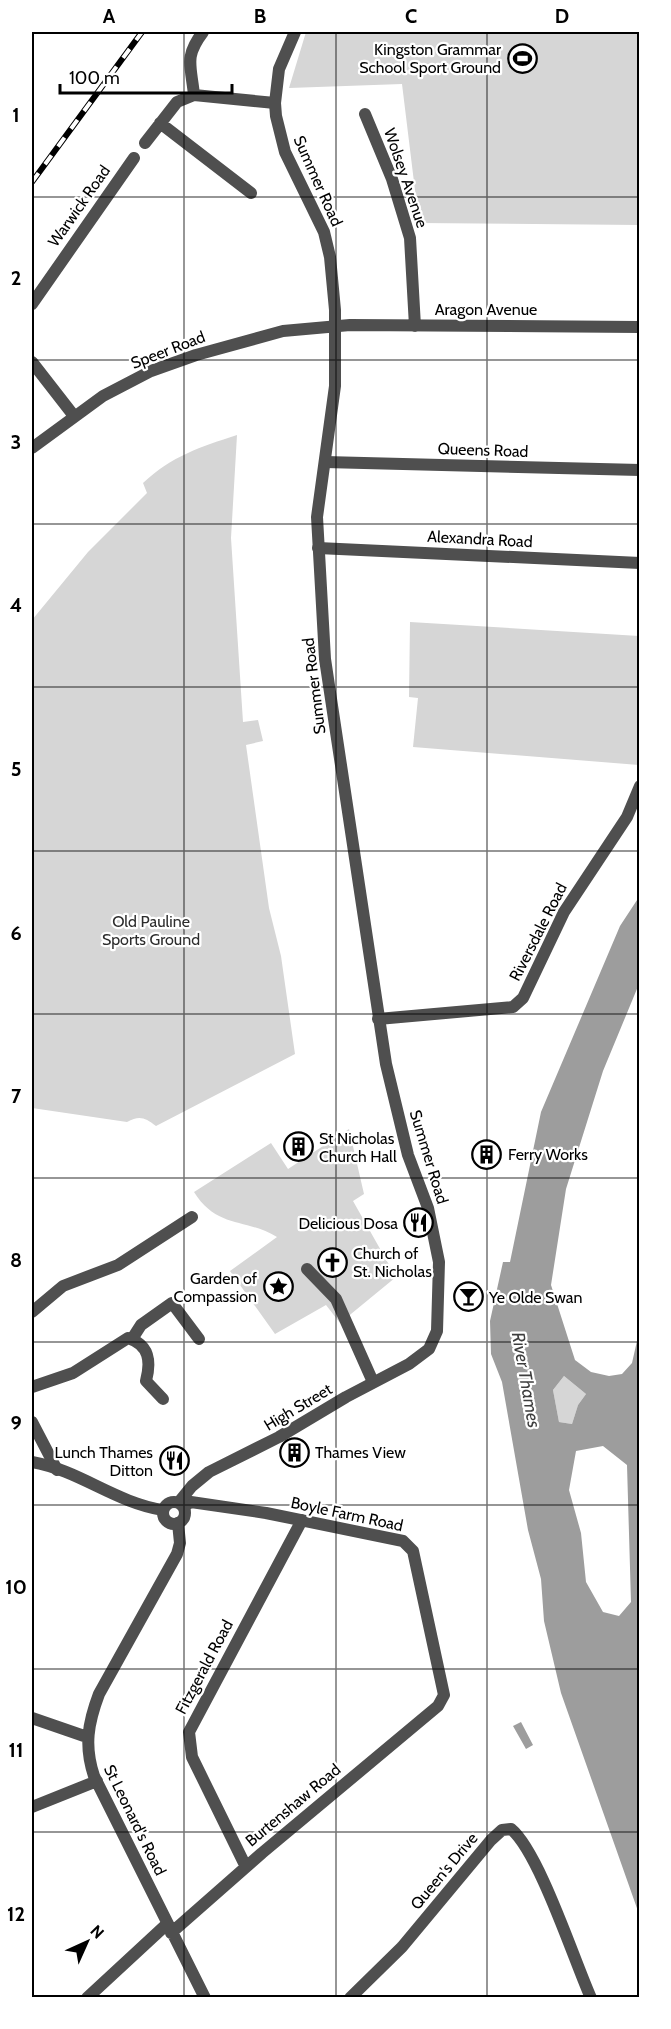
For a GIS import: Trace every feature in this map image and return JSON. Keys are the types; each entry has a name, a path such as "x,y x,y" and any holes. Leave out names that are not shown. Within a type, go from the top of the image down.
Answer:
{"street":[{"path":"194,95 189,55 203,32"},
{"name":"Summer Road","path":"295,32 279,69 275,104 285,153 324,232 330,257 335,310 333,326 335,386 317,517 326,669 378,1019 408,1155 423,1190 434,1234 440,1288 434,1340"},
{"path":"145,143 177,102 194,95 275,104"},
{"name":"Wolsey Avenue","path":"365,114 392,179 410,238 415,326"},
{"path":"160,123 251,193"},
{"name":"Warwick Road","path":"32,304 134,158"},
{"name":"Aragon Avenue","path":"333,326 639,327"},
{"name":"Speer Road","path":"32,448 103,396 151,371 196,355 283,331 333,326"},
{"path":"32,362 74,416"},
{"name":"Queens Road","path":"326,462 639,470"},
{"name":"Alexandra Road","path":"318,548 639,563"},
{"name":"Riversdale Road","path":"378,1019 513,1007 523,998 564,912 627,817 639,786"},
{"path":"32,1312 63,1286 118,1265 192,1216"},
{"path":"307,1269 336,1299 373,1382"},
{"path":"32,1387 61,1379 118,1342 132,1339 146,1321 172,1303 199,1339"},
{"path":"132,1339 149,1356 150,1365 146,1381 163,1399"},
{"name":"High Street","path":"181,1504 192,1486 209,1473 279,1437 373,1382 409,1364 429,1349 434,1340"},
{"path":"33,1432 57,1470"},
{"path":"32,1462 103,1487 126,1501 163,1510"},
{"path":"169,1502 181,1504 184,1518 178,1523 168,1522 163,1510 169,1502"},
{"name":"Boyle Farm Road","path":"181,1504 199,1503 384,1535 411,1547 443,1689 443,1700 438,1706"},
{"name":"Fitzgerald Road","path":"246,1867 192,1757 189,1732 302,1520"},
{"name":"St Leonard's Road","path":"178,1523 180,1543 177,1554 99,1694 90,1717 87,1737 89,1761 97,1781 205,1998"},
{"name":"Burtenshaw Road","path":"87,1998 438,1706"},
{"path":"32,1718 87,1737"},
{"path":"32,1807 97,1781"},
{"name":"Queen's Drive","path":"350,1998 402,1947 491,1840 502,1830 511,1829 524,1844 543,1884 591,1998"}],"green space":[{"path":"306,32 639,32 639,225 419,223 402,84 289,88"},
{"name":"Old Pauline Sports Ground","path":"237,435 231,538 243,722 258,720 263,741 246,745 269,908 281,956 295,1054 156,1126 142,1118 127,1122 32,1108 32,620 88,552 147,493 143,483 176,459 199,448"},
{"path":"410,622 639,636 639,765 413,747 418,698 409,697"},
{"path":"349,1129 364,1194 353,1201 396,1277 340,1323 326,1305 275,1334 230,1271 277,1237 212,1212 194,1192 271,1143 288,1169"},
{"path":"564,1376 586,1394 578,1405 572,1424 559,1422 553,1390"}],"water":[{"name":"River Thames","path":"639,897 639,984 603,1071 566,1189 551,1285 575,1360 591,1372 609,1376 622,1374 632,1363 639,1332 639,1914 561,1693 544,1621 541,1579 528,1530 502,1382 491,1354 490,1321 503,1262 510,1262 541,1112 620,926","holes":["564,1376 586,1394 578,1405 572,1424 559,1422 553,1390","603,1446 627,1465 631,1602 619,1616 603,1612 586,1582 581,1533 569,1490 576,1451"]},
{"path":"521,1722 533,1745 526,1749 513,1726"}],"railway":[{"path":"32,182 142,32"}],"place":[{"name":"Kingston Grammar School Sport Ground","path":"522,58"},
{"name":"St Nicholas Church Hall","path":"298,1147"},
{"name":"Ferry Works","path":"487,1154"},
{"name":"Delicious Dosa","path":"419,1223"},
{"name":"Church of St. Nicholas","path":"332,1262"},
{"name":"Garden of Compassion","path":"278,1287"},
{"name":"Ye Olde Swan","path":"468,1297"},
{"name":"Thames View","path":"294,1452"},
{"name":"Lunch Thames Ditton","path":"174,1461"}]}
